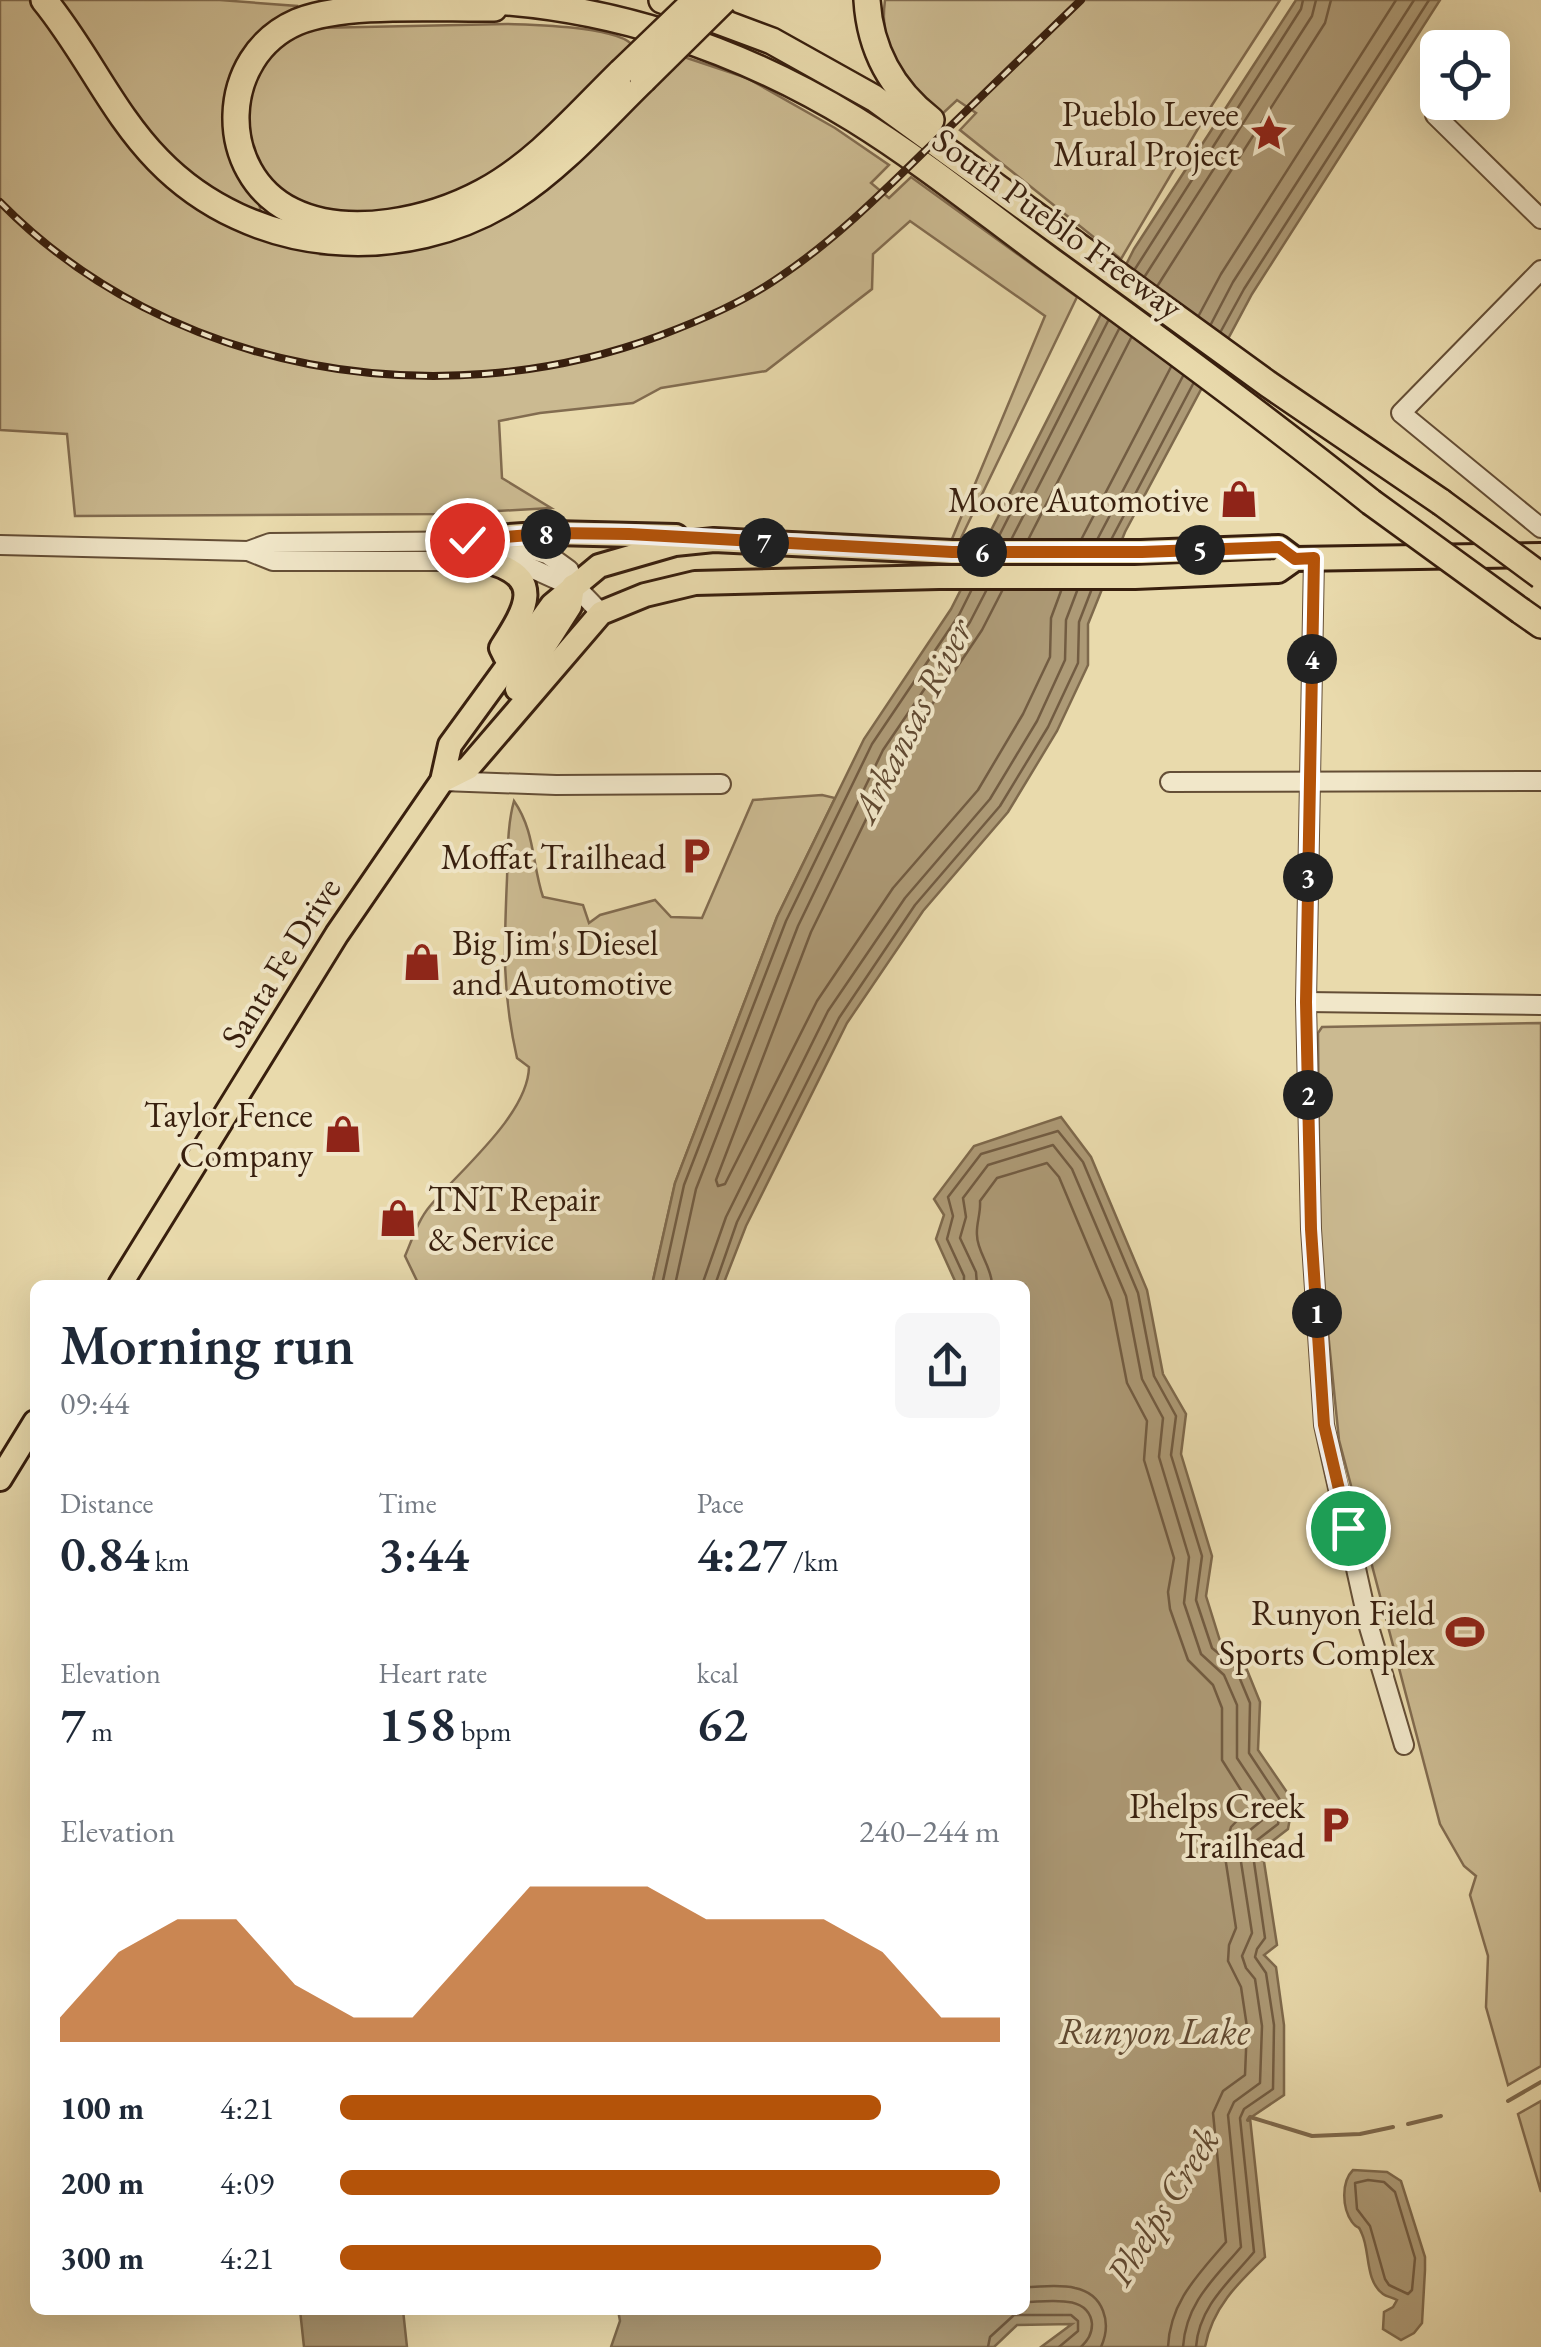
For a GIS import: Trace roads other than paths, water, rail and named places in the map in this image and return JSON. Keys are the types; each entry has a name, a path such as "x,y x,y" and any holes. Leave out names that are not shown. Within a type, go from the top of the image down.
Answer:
{"highway":[{"path":"44,0 130,127 181,181 244,220 316,240 365,244 451,228 493,210 553,168 696,0"},
{"name":"South Pueblo Freeway","path":"475,0 546,6 612,18 682,38 790,83 890,143 1255,409 1371,502 1531,618"},
{"name":"South Pueblo Freeway","path":"662,0 772,41 841,77 907,120 1087,254 1442,502 1541,576"},
{"path":"546,6 338,13 309,18 283,30 253,59 236,98 235,126 248,169 278,202 304,216 355,223 419,216 472,197 512,174 724,0"},
{"path":"867,0 877,51 904,96 1025,192 1036,216"}],"main road":[{"path":"467,540 554,533 642,534 952,552 1279,547 1304,558 1541,555"},
{"name":"Santa Fe Drive","path":"123,1280 336,934 442,781 450,745 552,605 600,566 675,544 714,540"},
{"path":"600,613 646,594 695,584 1278,571 1304,558"},
{"path":"486,562 509,567 519,578 528,600 522,618 501,648 508,663"},
{"path":"490,740 509,701 570,606 574,584"},
{"name":"Santa Fe Drive","path":"442,781 468,768 600,613"},
{"path":"0,1479 30,1430"}],"street":[{"path":"1440,120 1541,219"},
{"path":"1541,270 1401,414 1541,528"},
{"path":"248,551 270,543 499,542 547,554 569,570 574,584 600,613"},
{"path":"0,545 248,551 272,560 486,562 512,558 574,584"},
{"path":"1304,558 1310,782 1306,1002 1311,1229 1324,1425 1368,1627 1404,1745"},
{"path":"442,781 721,784"},
{"path":"1170,782 1541,781"},
{"path":"1306,1002 1541,1005"}],"water":[{"name":"Arkansas River","path":"1296,0 1440,0 1252,294 1125,532 1088,624 1088,665 1057,731 1008,812 923,911 847,1023 746,1226 725,1280 653,1280 675,1183 777,917 864,739 951,609 1134,249"},
{"name":"Runyon Lake","path":"1061,1117 1091,1157 1147,1290 1163,1374 1186,1414 1181,1454 1212,1556 1206,1596 1221,1644 1243,1660 1260,1702 1258,1750 1293,1801 1288,1829 1262,1849 1277,1945 1264,1955 1276,1967 1284,2025 1284,2095 1250,2118 1265,2257 1220,2308 1205,2347 1041,2347 1072,2324 1017,2325 994,2347 611,2347 619,2315 1030,2315 1030,1280 955,1280 936,1239 944,1215 934,1199 974,1146"},
{"path":"1353,2170 1387,2172 1401,2181 1425,2257 1422,2323 1401,2340 1383,2329 1384,2312 1397,2300 1383,2294 1373,2282 1362,2234 1346,2210 1345,2188"},
{"path":"301,2315 404,2315 407,2347 304,2347"}],"waterway":[{"path":"1508,2101 1541,2082"},
{"name":"Phelps Creek","path":"1408,2124 1441,2116"},
{"name":"Phelps Creek","path":"1248,2120 1250,2117 1312,2136 1360,2134 1393,2127"}],"railway":[{"path":"0,202 68,261 143,307 225,342 310,364 398,375 487,374 574,361 659,336 706,317 752,294 801,262 876,198 1081,0"}],"place":[{"name":"Pueblo Levee Mural Project","path":"1269,133"},
{"name":"Moore Automotive","path":"1239,499"},
{"name":"Moffat Trailhead","path":"696,856"},
{"name":"Big Jim's Diesel and Automotive","path":"422,962"},
{"name":"Taylor Fence Company","path":"343,1134"},
{"name":"TNT Repair & Service","path":"398,1218"},
{"name":"Runyon Field Sports Complex","path":"1465,1632"},
{"name":"Phelps Creek Trailhead","path":"1335,1825"}]}
